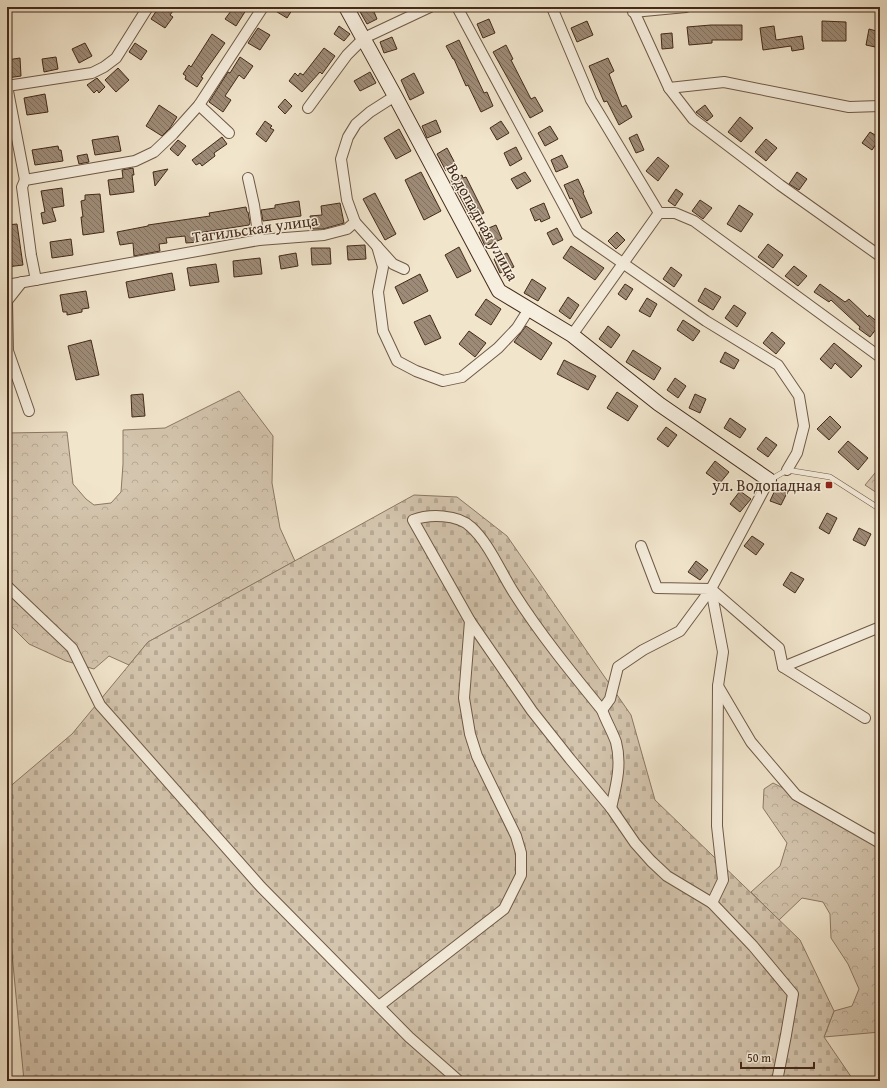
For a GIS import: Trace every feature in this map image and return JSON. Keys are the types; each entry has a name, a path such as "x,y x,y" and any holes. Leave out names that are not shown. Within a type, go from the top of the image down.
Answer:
{"street":[{"path":"36,280 31,255 22,187 25,180 7,86 92,73 104,67 116,58 148,7"},
{"path":"25,180 135,161 154,152 173,134 199,104 263,7"},
{"name":"Водопадная улица","path":"346,7 499,291 572,335 659,404 769,480"},
{"path":"308,108 347,55 364,38 430,7"},
{"path":"457,7 578,232 706,321 778,365 799,396 804,426 797,453 787,470"},
{"path":"686,7 632,9 668,88 693,119 880,256"},
{"path":"553,10 591,100 659,213"},
{"path":"668,88 724,82 849,107 880,106"},
{"path":"395,96 370,112 356,124 348,137 341,159 347,200 355,222 393,264 404,269"},
{"path":"199,104 230,133"},
{"path":"248,178 259,240"},
{"path":"572,335 659,213"},
{"path":"659,213 675,213 694,221 880,357"},
{"name":"Тагильская улица","path":"7,285 259,240 324,235 347,229 355,222"},
{"path":"377,246 383,267 378,292 382,331 397,361 416,372 444,381 462,377 498,348 517,328 529,309"},
{"path":"22,282 7,302 8,350 29,411"},
{"path":"602,710 610,699 618,667 643,650 680,631 711,589 769,480"},
{"path":"611,808 618,773 619,759 616,742 602,710 548,643 514,593 493,556 471,526 463,521 453,518 432,515 413,520 470,621 532,711 611,808 635,843 667,876 712,902 753,946 793,994 777,1081"},
{"path":"641,546 658,588 711,589 779,648 784,667 864,718"},
{"path":"7,586 72,648 100,705 261,887 378,1006 459,1081"},
{"path":"711,589 723,652 718,686 717,826 723,880 712,902"},
{"path":"378,1006 504,909 521,875 520,853 516,836 477,756 470,734 464,698 470,621"},
{"path":"784,667 880,627"},
{"path":"718,686 751,742 796,795 880,843"}],"lane":[{"path":"769,480 787,470 830,477 880,509"}],"green space":[{"path":"239,391 273,436 272,483 280,528 295,561 148,642 129,665 109,656 94,669 66,661 29,644 7,622 7,433 67,432 73,484 86,499 94,505 111,503 121,492 123,430 165,428"},
{"path":"880,467 880,495 865,485"},
{"path":"414,495 457,497 507,536 631,715 655,800 800,940 834,1011 824,1037 854,1081 24,1081 7,900 7,789 72,734 148,642"},
{"path":"773,783 880,836 880,1032 824,1037 834,1011 852,1006 859,989 848,964 831,938 830,914 823,902 802,898 779,920 751,892 780,866 787,843 763,808 764,789"}],"building":[{"path":"159,7 176,7 170,15 173,17 165,28 151,19"},
{"path":"234,7 248,7 236,26 225,19"},
{"path":"269,7 294,7 287,18"},
{"path":"364,7 372,7 377,19 367,24 359,10"},
{"path":"489,19 495,33 483,38 477,24"},
{"path":"587,21 593,35 577,42 571,28"},
{"path":"822,21 846,22 846,41 822,41"},
{"path":"742,25 742,40 712,40 712,43 689,45 687,27"},
{"path":"339,26 350,34 344,41 334,34"},
{"path":"774,26 776,40 802,36 804,49 792,51 791,46 763,50 760,28"},
{"path":"258,28 270,35 260,50 248,43"},
{"path":"869,29 880,32 880,48 866,45"},
{"path":"672,33 673,48 662,49 661,34"},
{"path":"212,34 225,43 201,77 203,78 197,87 185,79 186,76 183,74 189,65 191,67"},
{"path":"392,37 397,49 384,53 380,42"},
{"path":"459,40 484,93 487,92 493,106 481,112 446,46"},
{"path":"85,43 92,56 79,63 72,49"},
{"path":"135,43 147,51 141,60 129,52"},
{"path":"506,45 513,59 511,60 531,99 535,97 543,111 530,118 493,52"},
{"path":"324,48 335,56 322,74 320,72 302,92 289,81 295,73 298,76 300,73 303,75"},
{"path":"56,57 58,69 44,72 42,59"},
{"path":"240,57 253,66 244,79 239,75 225,96 231,100 223,112 209,102 228,72 230,73"},
{"path":"20,58 21,76 7,78 7,60"},
{"path":"608,58 614,71 609,74 622,107 626,105 632,117 619,125 607,101 604,102 589,66"},
{"path":"118,68 129,80 116,92 105,80"},
{"path":"370,72 376,83 360,91 354,81"},
{"path":"414,73 424,93 410,100 401,80"},
{"path":"97,78 105,87 99,93 97,90 94,93 87,85"},
{"path":"45,94 48,112 27,115 24,98"},
{"path":"285,99 292,106 285,114 278,107"},
{"path":"159,105 177,117 170,128 162,136 146,126"},
{"path":"705,105 713,116 707,121 696,112"},
{"path":"740,117 753,128 741,142 728,132"},
{"path":"436,120 441,132 427,138 422,126"},
{"path":"265,121 272,126 270,128 274,130 266,142 256,134"},
{"path":"501,121 509,133 497,140 490,128"},
{"path":"550,126 558,139 545,146 538,133"},
{"path":"399,129 411,151 396,159 384,138"},
{"path":"870,132 880,138 872,150 862,143"},
{"path":"637,134 644,150 636,153 629,138"},
{"path":"118,136 121,151 95,155 92,140"},
{"path":"222,137 227,144 214,153 215,156 202,166 200,163 196,165 192,160"},
{"path":"766,139 777,148 766,161 755,152"},
{"path":"178,140 186,146 178,156 170,149"},
{"path":"58,146 59,150 61,150 63,161 35,165 32,150"},
{"path":"516,147 522,159 510,166 504,153"},
{"path":"447,148 456,165 446,171 437,154"},
{"path":"87,154 89,162 79,164 77,156"},
{"path":"562,155 568,167 556,172 551,160"},
{"path":"658,157 669,166 658,181 646,171"},
{"path":"133,168 134,175 132,175 134,192 110,195 108,180 123,178 122,170"},
{"path":"168,169 155,186 153,172"},
{"path":"421,172 441,211 424,220 405,180"},
{"path":"525,172 531,181 517,189 511,179"},
{"path":"797,172 807,179 799,190 789,184"},
{"path":"462,175 463,178 466,177 484,213 472,219 451,180"},
{"path":"578,179 592,213 581,218 564,185"},
{"path":"62,188 64,206 52,208 56,221 43,224 41,213 45,212 41,191"},
{"path":"676,189 683,194 675,206 668,201"},
{"path":"375,193 396,234 385,240 363,199"},
{"path":"100,194 104,232 83,235 81,201 85,200 85,195"},
{"path":"700,200 712,208 703,219 692,211"},
{"path":"299,201 301,216 263,221 261,210 275,208 275,205"},
{"path":"340,203 344,223 323,229 313,229 310,216 322,215 321,206"},
{"path":"544,203 550,218 541,222 540,219 535,221 530,209"},
{"path":"739,205 753,214 741,232 727,224"},
{"path":"246,207 250,223 249,225 198,233 199,242 186,243 185,236 166,238 167,243 159,244 160,251 134,256 133,243 120,245 117,232 148,225 210,216 209,213"},
{"path":"17,224 23,265 7,267 7,225"},
{"path":"496,225 502,239 485,246 479,232"},
{"path":"557,228 563,240 553,245 547,233"},
{"path":"617,232 625,240 616,249 608,241"},
{"path":"71,239 73,255 52,258 50,242"},
{"path":"768,244 783,255 773,268 758,257"},
{"path":"365,245 366,259 348,260 347,246"},
{"path":"571,246 604,268 595,280 563,258"},
{"path":"459,247 471,271 457,278 445,255"},
{"path":"311,248 330,248 331,264 312,265"},
{"path":"296,253 298,266 281,269 279,256"},
{"path":"507,253 514,267 500,273 494,259"},
{"path":"260,258 262,274 234,277 233,261"},
{"path":"216,264 219,282 190,286 187,268"},
{"path":"794,266 807,276 798,286 785,276"},
{"path":"671,267 682,275 674,287 663,279"},
{"path":"172,273 175,290 129,298 126,282"},
{"path":"420,274 428,291 403,304 395,287"},
{"path":"532,279 546,288 538,301 524,293"},
{"path":"625,284 633,289 626,300 618,294"},
{"path":"820,284 845,302 849,299 868,317 869,315 880,324 870,337 859,329 860,327 831,300 829,302 814,292"},
{"path":"705,288 721,297 713,310 698,301"},
{"path":"86,291 89,308 82,309 82,312 67,315 67,312 63,312 60,295"},
{"path":"568,297 579,305 570,319 559,311"},
{"path":"647,298 657,304 650,317 639,311"},
{"path":"486,299 501,309 491,325 475,315"},
{"path":"734,305 746,313 737,327 725,318"},
{"path":"430,315 441,338 425,345 414,322"},
{"path":"683,320 700,331 693,341 677,330"},
{"path":"526,326 552,343 541,360 514,342"},
{"path":"608,326 620,335 611,348 599,339"},
{"path":"469,331 486,343 475,357 459,344"},
{"path":"772,332 785,343 776,354 763,343"},
{"path":"91,340 99,375 76,380 68,346"},
{"path":"834,343 862,366 851,378 835,363 831,369 820,359"},
{"path":"633,350 661,368 654,380 626,362"},
{"path":"725,352 739,360 734,369 720,362"},
{"path":"564,360 596,376 588,390 557,374"},
{"path":"675,378 686,386 678,398 667,390"},
{"path":"617,392 638,406 628,421 607,408"},
{"path":"143,394 145,416 132,417 131,395"},
{"path":"695,394 706,399 700,413 689,408"},
{"path":"830,416 841,427 829,440 817,429"},
{"path":"730,418 746,429 740,438 724,428"},
{"path":"666,427 677,435 668,447 657,439"},
{"path":"766,437 777,445 768,457 757,449"},
{"path":"848,441 868,458 858,470 838,452"},
{"path":"715,461 729,472 720,483 706,473"},
{"path":"776,488 787,493 781,505 770,501"},
{"path":"740,491 751,499 740,512 730,504"},
{"path":"827,513 837,518 829,534 819,528"},
{"path":"859,528 871,534 865,546 853,540"},
{"path":"752,536 764,544 756,555 744,546"},
{"path":"696,561 708,570 700,580 688,572"},
{"path":"791,572 804,579 795,593 783,585"}],"place":[{"name":"ул. Водопадная","path":"829,485"}]}
